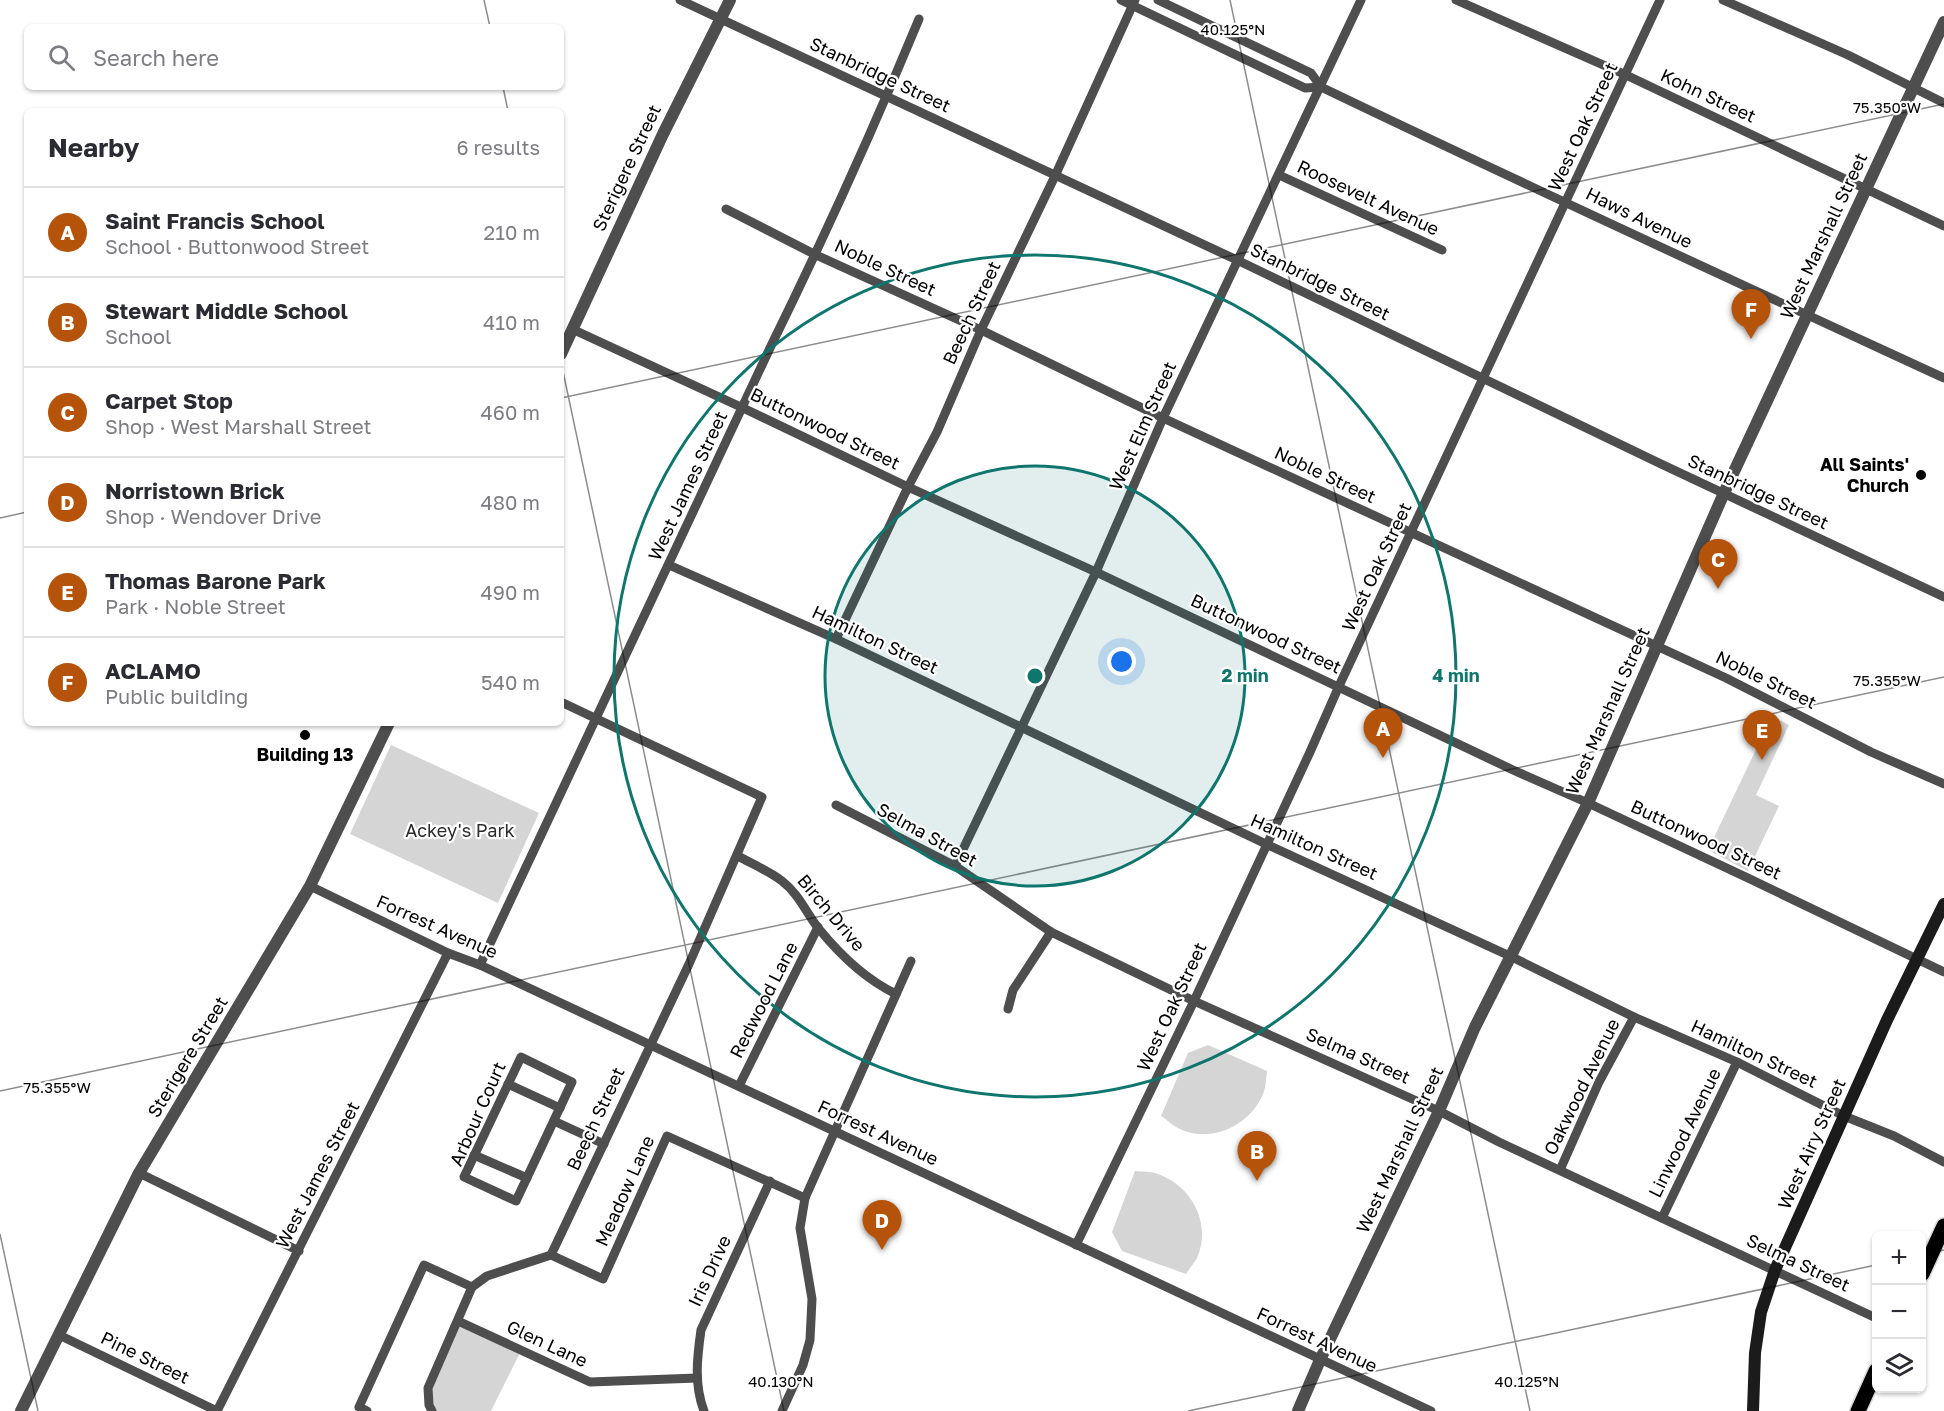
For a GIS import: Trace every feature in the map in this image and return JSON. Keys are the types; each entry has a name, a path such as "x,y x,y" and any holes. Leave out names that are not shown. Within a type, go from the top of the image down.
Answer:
{"main road":[{"name":"West Airy Street","path":"1753,1411 1753,1382 1761,1312 1775,1270 1887,1020 1918,961 1944,904"},
{"path":"1926,1265 1944,1226"},
{"path":"1858,1411 1872,1380"}],"street":[{"name":"Stanbridge Street","path":"680,0 1239,261 1944,597"},
{"name":"Sterigere Street","path":"564,347 667,124 729,0"},
{"name":"Haws Avenue","path":"1120,0 1134,3 1305,88 1321,87 1807,316 1944,378"},
{"name":"Haws Avenue","path":"1158,0 1311,73 1321,87"},
{"name":"West Elm Street","path":"955,866 1096,572 1163,418 1361,0"},
{"name":"Kohn Street","path":"1456,0 1626,75 1944,226"},
{"name":"West Oak Street","path":"1076,1245 1194,1000 1660,0"},
{"path":"1723,0 1848,55 1944,103"},
{"name":"Beech Street","path":"836,639 908,487 937,432 981,330 1134,3"},
{"name":"West James Street","path":"480,965 816,255 887,97 919,19"},
{"name":"West Marshall Street","path":"1298,1411 1439,1111 1475,1027 1588,803 1724,493 1944,22"},
{"path":"1231,53 1238,38"},
{"name":"Roosevelt Avenue","path":"1279,175 1442,250"},
{"name":"Noble Street","path":"726,209 816,255 1726,678 1871,752 1944,784"},
{"name":"Buttonwood Street","path":"572,329 908,487 1096,572 1513,771 1588,803 1944,972"},
{"name":"Hamilton Street","path":"669,565 836,639 1266,844 1512,957 1634,1017 1737,1062 1844,1116 1894,1136 1944,1162"},
{"path":"564,703 597,718"},
{"name":"Beech Street","path":"551,1255 738,856 762,797 597,718"},
{"name":"Sterigere Street","path":"21,1411 139,1173 310,886 388,726"},
{"name":"Selma Street","path":"836,805 955,866 1051,932 1194,1000 1439,1111 1872,1316"},
{"name":"Birch Drive","path":"738,856 783,882 804,903 818,927 858,971 878,985 897,994"},
{"name":"Forrest Avenue","path":"310,886 448,953 480,965 650,1044 1431,1411"},
{"name":"Redwood Lane","path":"739,1086 818,927"},
{"path":"1008,1009 1013,990 1051,932"},
{"name":"West James Street","path":"217,1411 448,953"},
{"path":"782,1411 803,1365 810,1340 812,1299 800,1228 805,1198 911,961"},
{"name":"Oakwood Avenue","path":"1560,1170 1599,1082 1634,1017"},
{"name":"Arbour Court","path":"521,1058 572,1082 516,1201 464,1177 508,1084 521,1058"},
{"name":"Linwood Avenue","path":"1662,1218 1737,1062"},
{"path":"508,1084 560,1108"},
{"path":"554,1121 604,1144"},
{"name":"Meadow Lane","path":"551,1255 603,1279 667,1136 805,1198"},
{"path":"474,1155 527,1178"},
{"path":"139,1173 299,1251"},
{"name":"Iris Drive","path":"704,1411 698,1398 697,1378 697,1355 701,1330 770,1181"},
{"path":"432,1411 429,1405 428,1388 472,1287 488,1276 551,1255"},
{"path":"363,1409 424,1265 472,1287"},
{"name":"Glen Lane","path":"458,1321 590,1382 697,1378"},
{"name":"Pine Street","path":"59,1335 217,1411"}],"green space":[{"path":"1772,716 1789,725 1756,795 1779,806 1748,871 1708,850"},
{"name":"Ackey's Park","path":"391,745 539,813 498,903 350,834"},
{"path":"1208,1045 1267,1071 1263,1094 1257,1106 1248,1116 1227,1130 1202,1134 1176,1127 1161,1116 1188,1053"},
{"path":"1135,1171 1155,1173 1170,1180 1181,1187 1196,1208 1202,1232 1201,1245 1197,1258 1186,1274 1122,1251 1112,1232"},
{"path":"458,1321 521,1351 491,1411 432,1411 428,1388"}],"place":[{"name":"ACLAMO","path":"1751,339"},
{"name":"All Saints' Church","path":"1921,475"},
{"name":"Carpet Stop","path":"1718,589"},
{"name":"Building 13","path":"305,735"},
{"name":"Saint Francis School","path":"1383,758"},
{"name":"Thomas Barone Park","path":"1762,760"},
{"name":"Stewart Middle School","path":"1257,1181"},
{"name":"Norristown Brick","path":"882,1250"}]}
